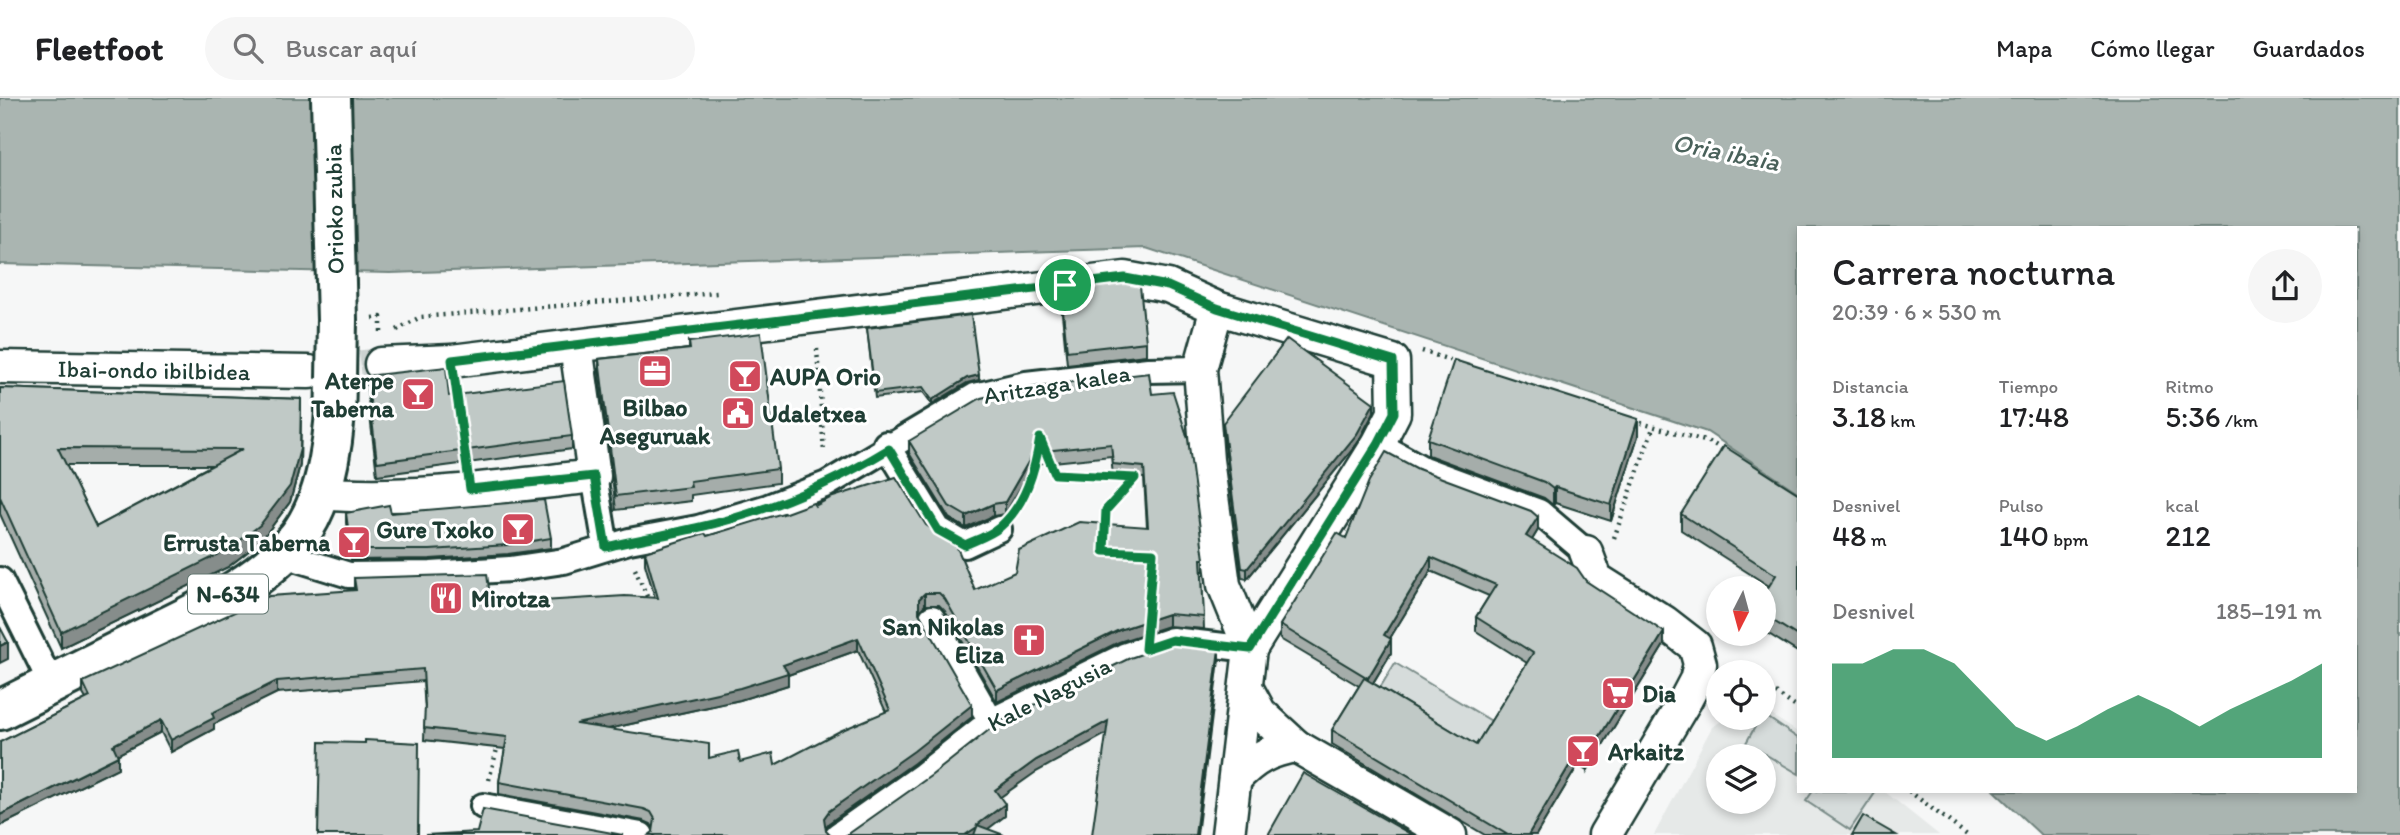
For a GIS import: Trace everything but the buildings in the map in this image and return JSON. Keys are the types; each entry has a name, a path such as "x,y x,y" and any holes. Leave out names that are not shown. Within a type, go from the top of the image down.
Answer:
{"highway":[{"name":"Orioko zubia","path":"323,376 337,320 331,98"},
{"name":"N-634","path":"0,710 248,583 266,570 298,537 320,493 333,438 323,376"}],"street":[{"path":"381,364 452,360 576,346 1125,278 1168,286 1217,308 1402,354 1394,413 1378,444 1250,649"},
{"path":"1217,308 1200,369 1207,460 1224,585 1250,649 1228,835"},
{"path":"576,346 606,547"},
{"name":"Ibai-ondo ibilbidea","path":"0,367 323,376"},
{"name":"Aritzaga kalea","path":"281,554 349,575 510,569 564,561 606,547 698,528 768,507 827,484 975,396 1026,384 1148,370 1200,369"},
{"path":"1378,444 1423,469 1539,512 1586,552 1597,579 1664,622 1695,646 1700,664 1696,680 1605,835"},
{"path":"888,446 938,530 965,545 999,529"},
{"path":"320,493 355,496 444,491 594,476"},
{"path":"0,580 52,685"},
{"path":"932,618 991,721"},
{"name":"Kale Nagusia","path":"838,835 923,775 991,721 1124,656 1172,640 1250,649"},
{"path":"1247,689 1260,713 1296,746 1450,835"},
{"path":"1235,779 1249,763 1274,749 1296,746"},
{"path":"483,806 641,835"}],"path":[{"path":"814,316 827,484"},
{"path":"1402,354 1462,364"},
{"path":"1628,419 1712,443 1733,457"},
{"path":"1586,552 1616,537 1653,428"},
{"path":"999,529 1017,507 1034,471 1038,449"},
{"path":"1045,450 1055,474 1135,478 1106,510 1105,538"},
{"path":"635,569 651,607"},
{"path":"1776,693 1797,708"},
{"path":"483,806 499,739"},
{"path":"1912,793 1967,835"}],"shaded area":[{"path":"1395,663 1568,767 1551,796 1378,691"},
{"path":"1776,718 1797,732 1797,793 1886,793 1939,835 1654,835 1710,730 1776,730"},
{"path":"1776,723 1797,738 1797,773 1776,761 1776,744 1746,743 1753,730 1776,730"},
{"path":"1812,793 1875,793 1850,830 1806,801"}],"water":[{"name":"Oria ibaia","path":"0,98 2400,98 2400,835 2041,835 1996,793 2357,793 2357,226 1797,226 1797,492 1707,432 1146,248 390,273 0,264"}],"tunnel":[{"path":"313,372 381,364"}],"place":[{"name":"Bilbao Aseguruak","path":"655,371"},
{"name":"AUPA Orio","path":"745,376"},
{"name":"Aterpe Taberna","path":"418,394"},
{"name":"Udaletxea","path":"738,413"},
{"name":"Gure Txoko","path":"518,529"},
{"name":"Errusta Taberna","path":"354,542"},
{"name":"Mirotza","path":"446,598"},
{"name":"San Nikolas Eliza","path":"1029,640"},
{"name":"Dia","path":"1618,693"},
{"name":"Arkaitz","path":"1583,751"}],"route":[{"path":"1125,278 1168,286 1217,308 1393,361 1394,413 1378,444 1250,649 1172,640 1145,649 1153,553 1104,551 1106,510 1135,478 1055,474 1040,438 1034,471 1017,507 999,529 965,545 938,530 889,449 827,484 768,507 698,528 606,547 594,476 470,489 452,360 1065,285 1125,278"}]}
